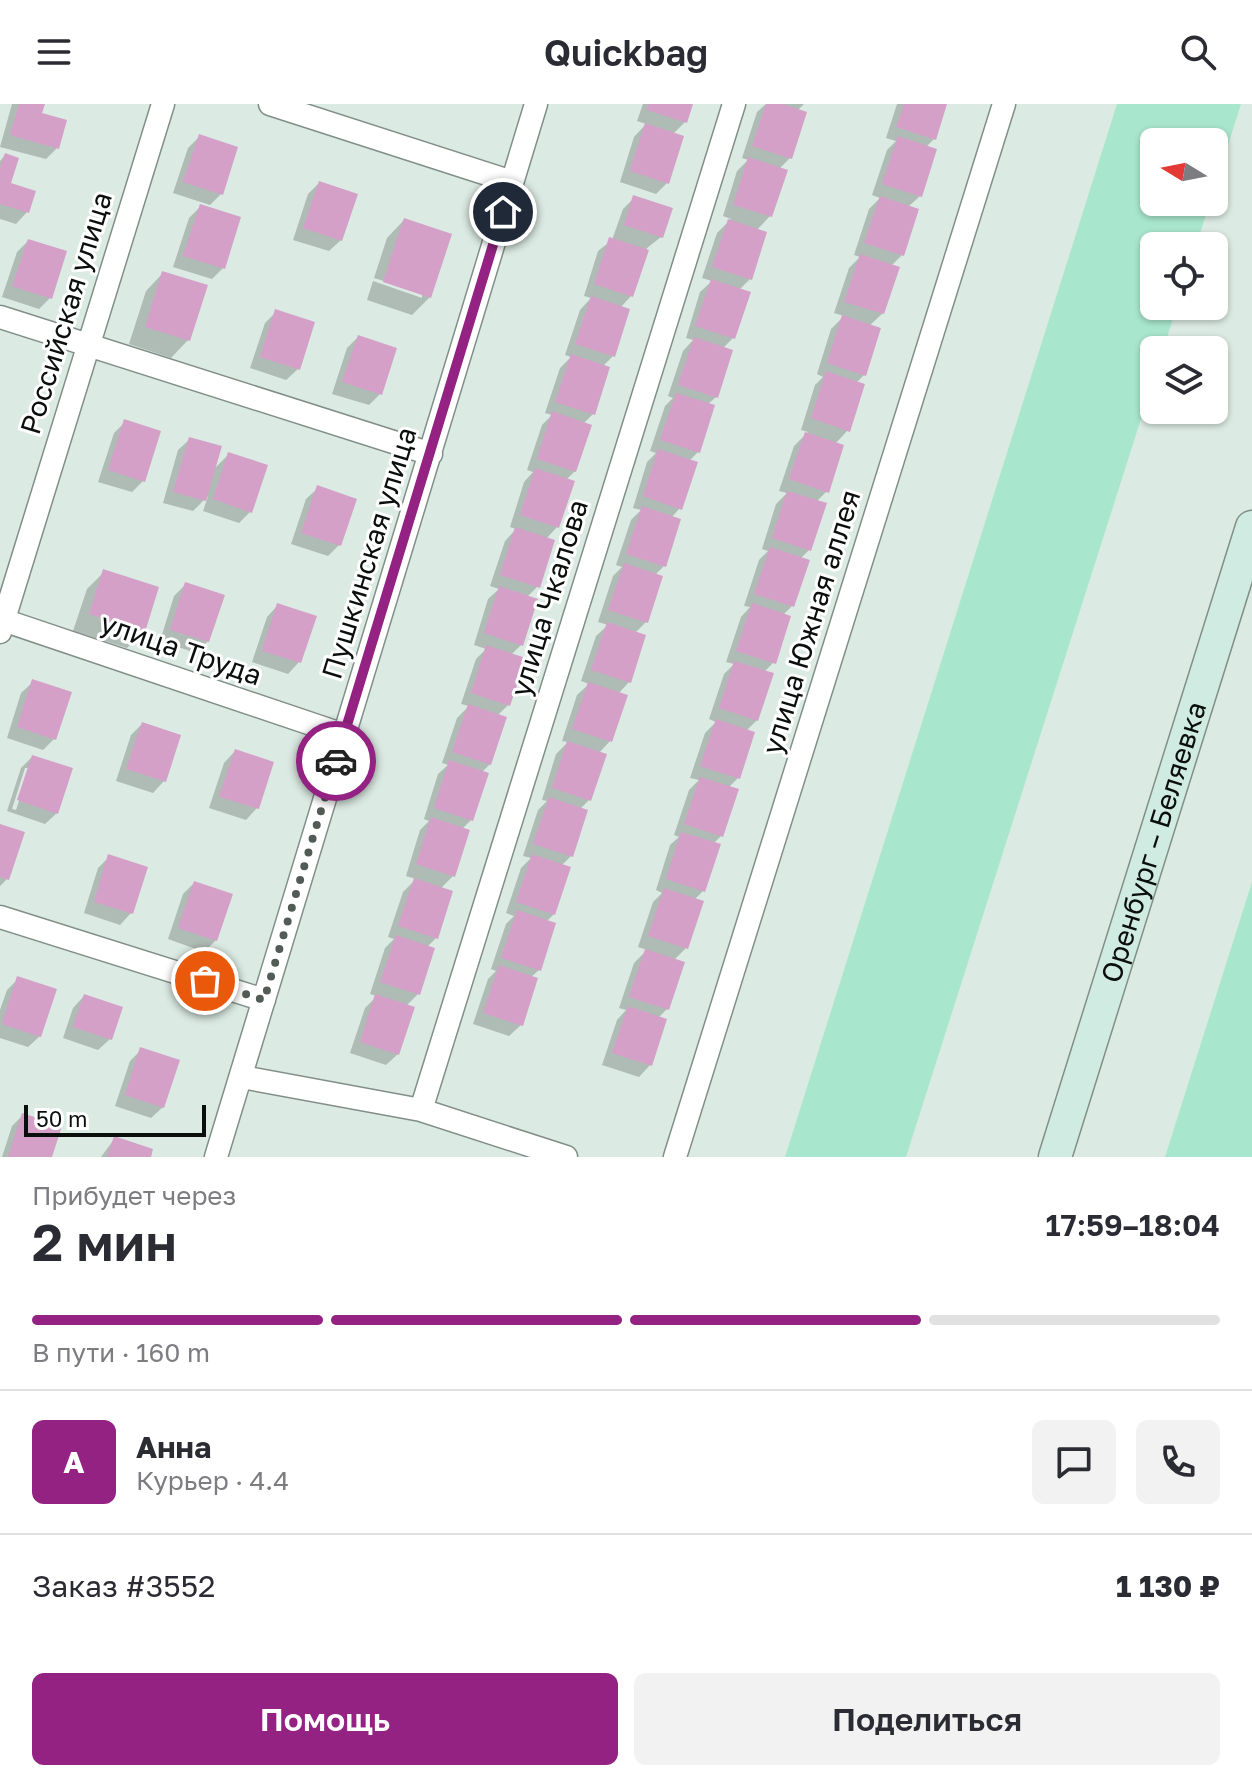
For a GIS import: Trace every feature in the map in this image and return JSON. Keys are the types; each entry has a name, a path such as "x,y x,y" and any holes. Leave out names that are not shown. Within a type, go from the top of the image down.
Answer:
{"main road":[{"name":"Оренбург – Беляевка","path":"1055,1157 1252,527"}],"street":[{"name":"Российская улица","path":"1,624 163,104"},
{"path":"270,104 512,182"},
{"name":"Пушкинская улица","path":"216,1157 536,104"},
{"name":"улица Чкалова","path":"421,1110 734,104"},
{"name":"улица Южная аллея","path":"675,1157 1004,104"},
{"path":"0,317 431,454"},
{"name":"улица Труда","path":"1,624 344,735"},
{"path":"0,917 264,1000"},
{"path":"242,1077 421,1110 566,1157"}],"green space":[{"path":"1117,104 1241,104 1228,145 1228,128 1140,128 1140,216 1206,216 1200,232 1140,232 1140,320 1173,320 1167,336 1140,336 1140,422 906,1157 785,1157"},
{"path":"1252,882 1252,1157 1165,1157"}],"building":[{"path":"19,104 45,104 42,113 67,120 59,149 10,135"},
{"path":"649,104 693,104 687,123 647,110"},
{"path":"766,104 783,104 807,112 792,159 752,146"},
{"path":"904,104 947,104 936,140 896,127"},
{"path":"645,123 684,136 669,184 630,171"},
{"path":"199,134 238,147 223,195 183,182"},
{"path":"898,136 937,149 922,197 882,184"},
{"path":"5,153 19,158 11,183 36,191 29,213 0,204 0,168"},
{"path":"748,157 788,170 772,217 733,205"},
{"path":"319,181 358,194 342,241 303,228"},
{"path":"633,195 673,208 663,238 624,225"},
{"path":"880,196 919,209 904,256 864,243"},
{"path":"200,204 241,217 225,269 183,256"},
{"path":"404,218 452,234 431,298 383,282"},
{"path":"728,219 767,232 752,280 712,267"},
{"path":"609,237 649,250 633,297 594,284"},
{"path":"28,239 67,251 52,299 12,286"},
{"path":"860,254 900,267 884,314 844,302"},
{"path":"162,271 208,285 190,341 145,327"},
{"path":"711,279 751,292 735,339 695,326"},
{"path":"591,296 630,309 615,357 575,344"},
{"path":"275,309 315,322 300,370 260,357"},
{"path":"842,315 881,328 866,376 827,363"},
{"path":"358,335 397,348 382,395 342,382"},
{"path":"694,337 733,350 718,398 678,385"},
{"path":"571,354 610,367 595,415 555,402"},
{"path":"826,371 865,384 850,432 811,418"},
{"path":"676,393 715,405 700,453 660,440"},
{"path":"552,411 592,425 576,472 537,459"},
{"path":"124,419 161,431 145,482 108,470"},
{"path":"805,432 844,445 829,493 789,479"},
{"path":"189,437 222,446 206,501 173,492"},
{"path":"658,449 698,462 682,510 643,496"},
{"path":"228,452 268,465 252,513 213,499"},
{"path":"535,468 575,481 559,528 520,515"},
{"path":"317,485 357,499 341,546 301,533"},
{"path":"787,491 827,503 811,551 772,538"},
{"path":"642,506 681,519 666,567 626,554"},
{"path":"515,527 555,540 540,588 500,575"},
{"path":"770,547 810,560 794,607 754,594"},
{"path":"624,563 663,576 648,623 608,610"},
{"path":"103,569 159,587 145,632 89,614"},
{"path":"185,582 225,595 209,642 170,630"},
{"path":"499,586 538,599 523,646 484,633"},
{"path":"277,603 317,616 301,663 262,651"},
{"path":"752,603 791,616 776,664 736,651"},
{"path":"607,622 646,635 631,683 591,670"},
{"path":"486,645 526,658 510,706 471,693"},
{"path":"734,661 774,673 758,721 719,708"},
{"path":"32,679 72,692 56,740 17,727"},
{"path":"588,682 628,695 612,742 572,729"},
{"path":"468,704 507,717 491,765 452,752"},
{"path":"716,719 755,732 740,779 700,766"},
{"path":"142,722 181,735 166,782 126,769"},
{"path":"567,741 607,754 591,801 552,788"},
{"path":"235,749 274,762 259,809 219,797"},
{"path":"32,755 73,768 58,814 17,800"},
{"path":"449,760 489,773 473,821 434,808"},
{"path":"700,777 739,789 723,837 684,824"},
{"path":"549,797 588,810 573,857 533,844"},
{"path":"431,817 470,830 455,877 416,864"},
{"path":"0,824 25,832 9,880 0,877"},
{"path":"681,832 721,844 705,892 666,879"},
{"path":"108,854 148,867 133,914 94,902"},
{"path":"532,854 571,867 555,915 516,902"},
{"path":"414,878 453,891 438,939 398,926"},
{"path":"194,881 233,894 217,941 178,928"},
{"path":"664,888 704,901 688,949 648,936"},
{"path":"517,910 556,923 541,971 501,958"},
{"path":"396,935 435,948 420,995 380,982"},
{"path":"645,949 685,962 669,1010 629,997"},
{"path":"499,965 538,978 523,1026 483,1013"},
{"path":"17,976 57,989 41,1037 2,1024"},
{"path":"84,994 123,1007 112,1040 73,1027"},
{"path":"375,994 415,1007 399,1055 360,1042"},
{"path":"628,1006 667,1019 652,1066 612,1053"},
{"path":"140,1047 180,1060 164,1108 125,1095"},
{"path":"22,1113 62,1126 52,1157 8,1157"},
{"path":"114,1136 153,1149 151,1157 107,1157"}],"way so far":[{"path":"205,981 264,1000 336,761"}],"route":[{"path":"336,761 503,212"}]}
